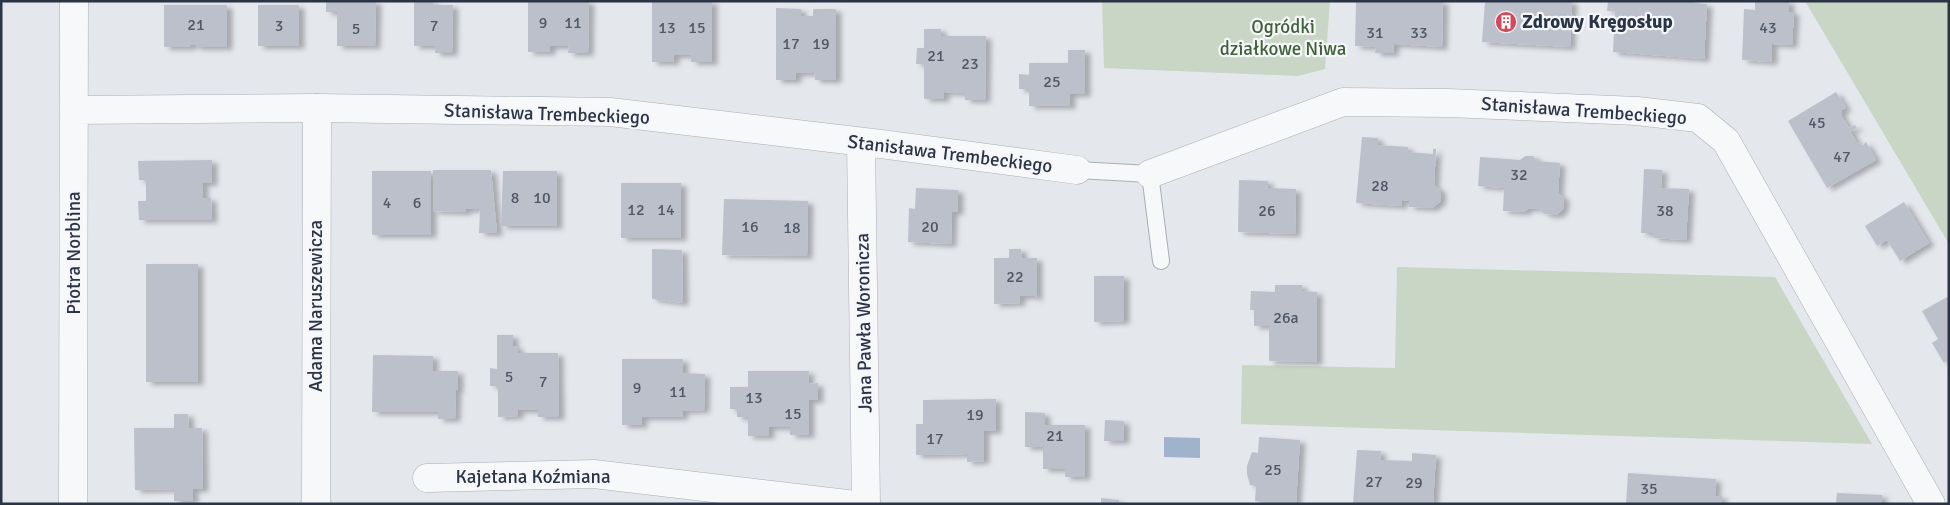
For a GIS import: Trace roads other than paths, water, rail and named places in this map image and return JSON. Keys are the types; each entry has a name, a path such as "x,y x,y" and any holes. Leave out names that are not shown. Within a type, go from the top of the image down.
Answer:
{"street":[{"name":"Piotra Norblina","path":"73,504 74,1"},
{"name":"Stanisława Trembeckiego","path":"1150,174 1343,102 1448,103 1637,111 1698,118 1726,141 1931,504"},
{"name":"Stanisława Trembeckiego","path":"74,110 317,108 610,112 1077,170"},
{"name":"Adama Naruszewicza","path":"316,504 317,108"},
{"name":"Jana Pawła Woronicza","path":"861,142 866,504"},
{"name":"Kajetana Koźmiana","path":"427,478 594,474 847,504"}],"lane":[{"path":"1077,170 1150,174 1162,261"}],"water":[{"path":"1164,437 1200,438 1200,458 1164,457"}],"place":[{"name":"Zdrowy Kręgosłup","path":"1506,22"}],"park label":[{"name":"Ogródki działkowe Niwa","path":"1283,38"}]}
